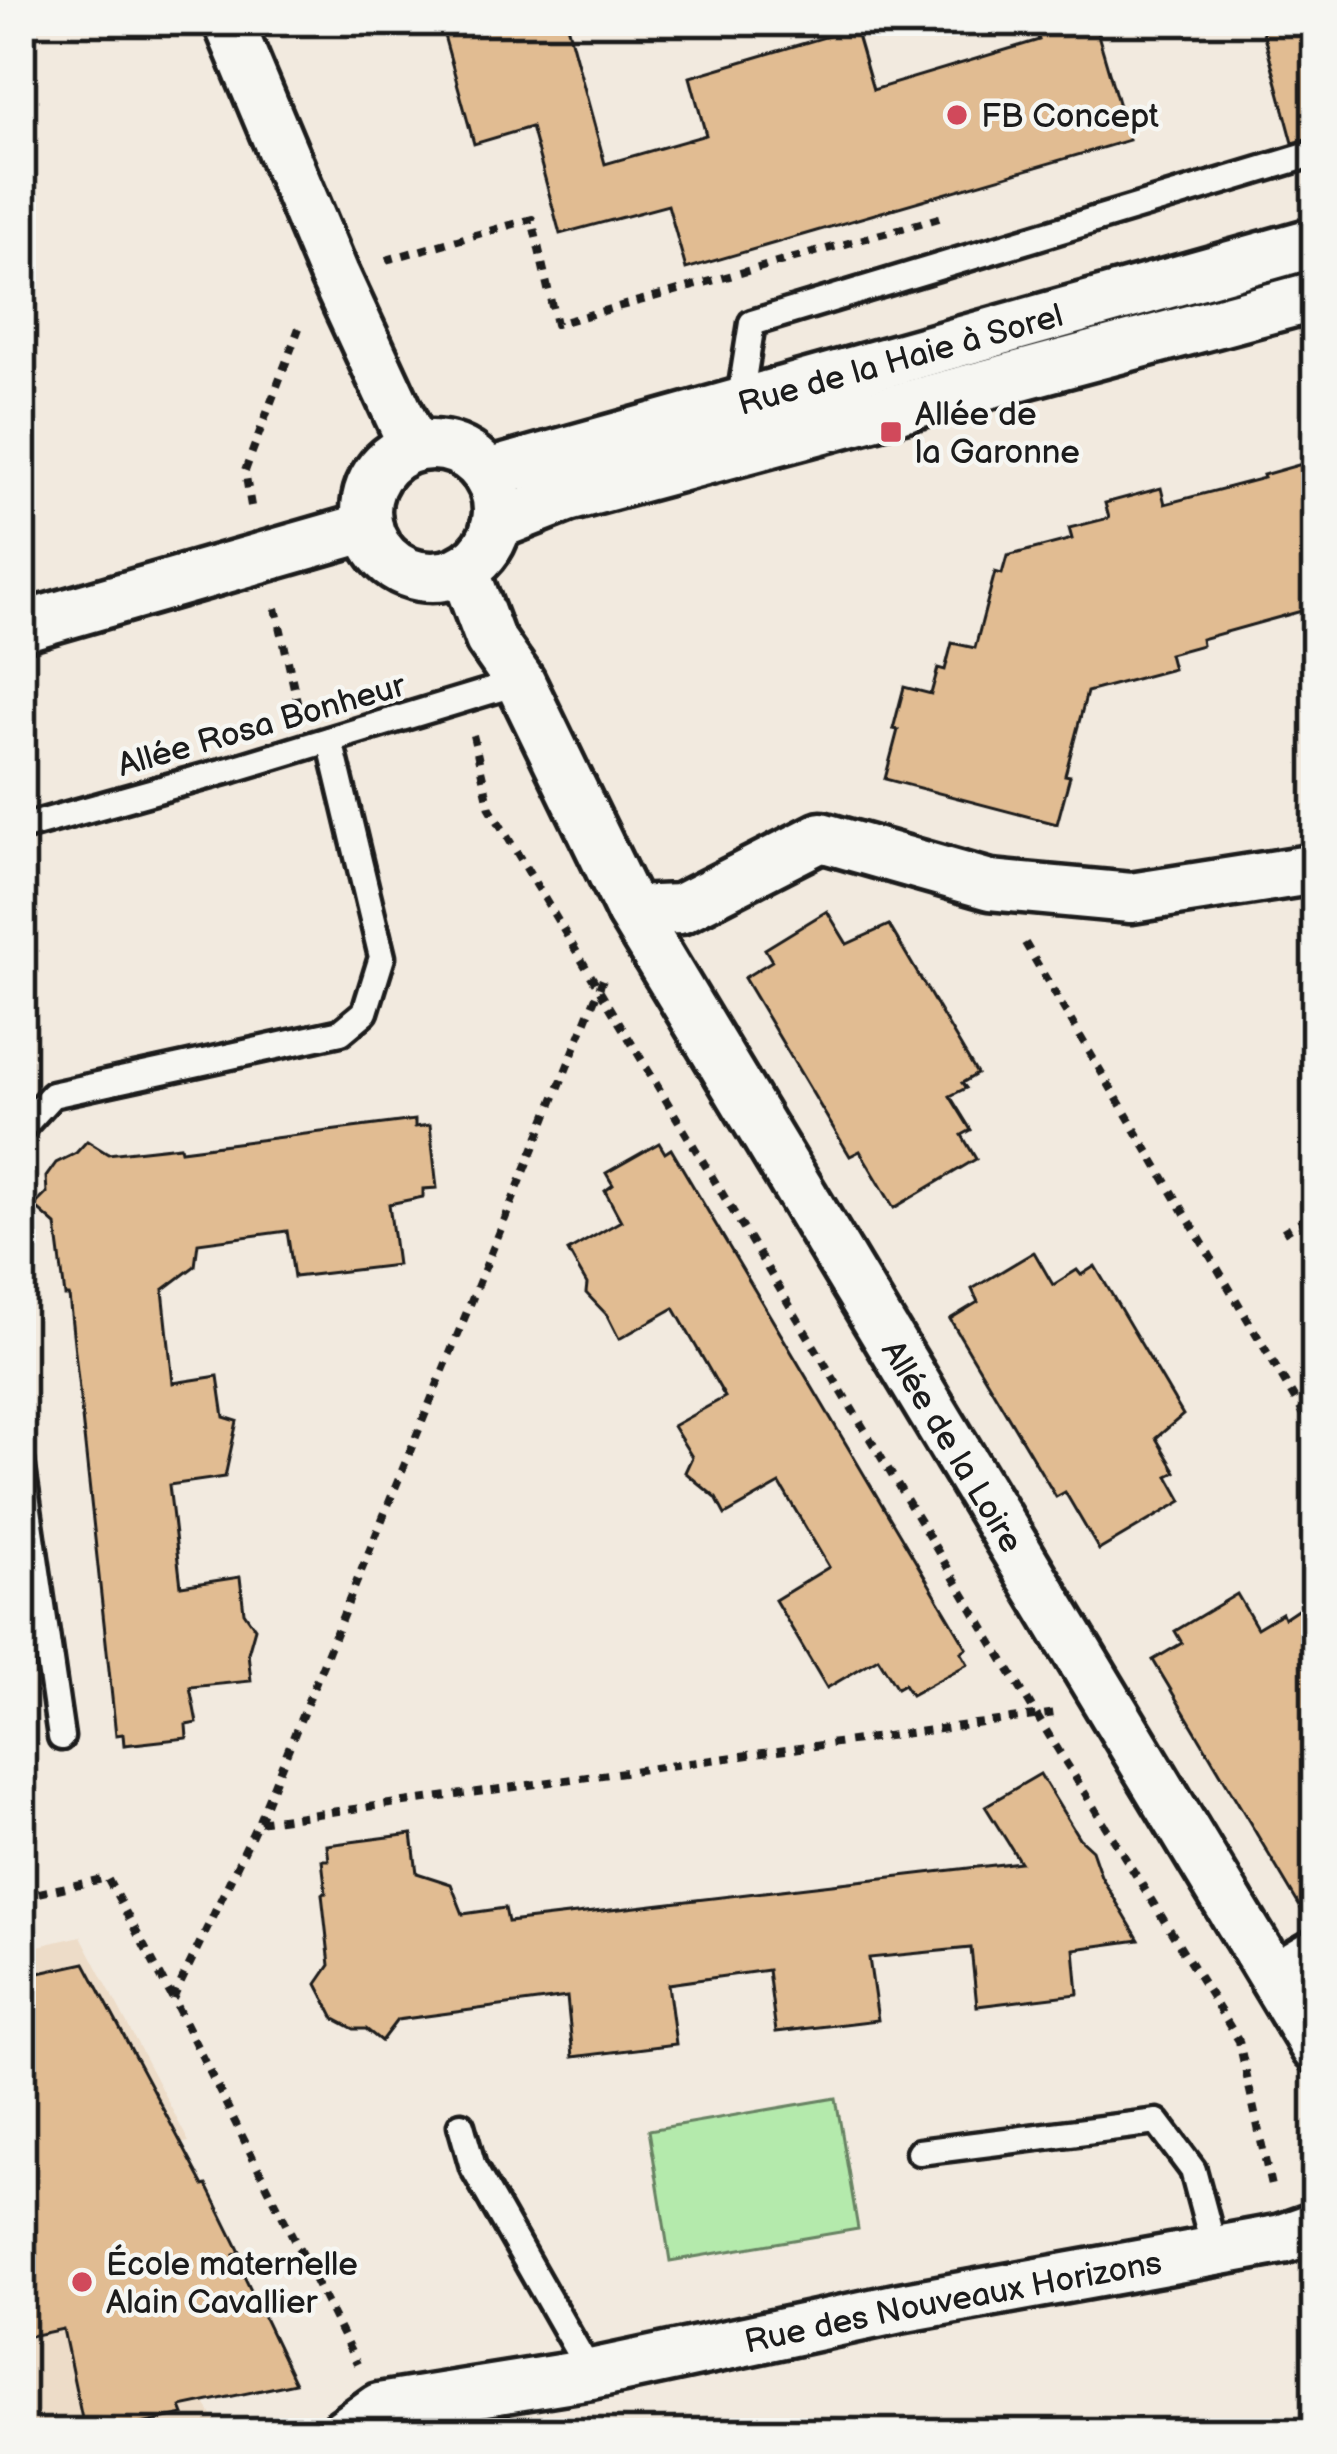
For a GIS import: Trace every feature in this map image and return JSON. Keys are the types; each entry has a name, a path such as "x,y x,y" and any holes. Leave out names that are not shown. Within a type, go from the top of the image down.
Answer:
{"street":[{"path":"229,21 334,274 413,448"},
{"name":"Rue de la Haie à Sorel","path":"487,474 1316,242"},
{"name":"Rue de la Haie à Sorel","path":"496,525 567,497 1316,296"},
{"path":"451,447 472,457 487,474 497,495 496,525 482,555 464,569 437,578 414,575 393,565 377,548 368,527 368,496 377,474 393,458 413,448 451,447"},
{"path":"21,627 368,527"},
{"name":"Allée de la Loire","path":"464,569 490,639 520,682 631,911 1109,1706 1296,1966 1316,2048"},
{"path":"631,911 680,908 821,837 990,885 1131,898 1316,869"},
{"name":"Rue des Nouveaux Horizons","path":"362,2420 900,2308 1299,2233"}],"lane":[{"path":"740,405 752,323 1316,153"},
{"name":"Allée Rosa Bonheur","path":"21,828 520,682"},
{"path":"21,1129 52,1095 341,1033 365,1012 382,957 318,743"},
{"path":"21,1461 61,1737"},
{"path":"919,2152 1157,2122 1192,2170 1215,2252"},
{"path":"461,2125 473,2167 591,2374"}],"path":[{"path":"318,743 261,560 244,470 317,281 532,219 556,324 957,213"},
{"path":"464,698 490,808 1037,1716 1239,2041 1299,2233"},
{"path":"990,885 1316,1435"},
{"path":"173,1999 259,1822 631,911"},
{"path":"1283,1232 1316,1213"},
{"path":"259,1822 1109,1706"},
{"path":"21,1897 107,1878 173,1999 362,2420"}],"shaded area":[{"name":"École maternelle Alain Cavallier","path":"81,1936 189,2142 79,2163 221,2433 21,2433 21,1950"}],"green space":[{"path":"836,2098 858,2229 670,2261 649,2130"}],"building":[{"path":"440,21 566,21 605,164 706,135 690,77 855,28 873,90 1039,40 1033,21 1094,21 1129,140 686,269 668,205 560,234 531,127 474,144"},
{"path":"1260,21 1316,21 1316,137 1293,143"},
{"path":"1316,460 1316,607 1201,639 1202,645 1169,654 1173,669 1087,692 1057,824 885,779 904,687 931,694 938,668 945,670 952,643 975,648 995,572 1002,574 1007,556 1072,539 1069,528 1109,518 1105,503 1161,488 1165,504"},
{"path":"827,911 847,944 889,925 977,1074 962,1083 966,1088 950,1096 971,1130 962,1135 976,1159 894,1208 860,1151 850,1156 744,978 772,961 765,949"},
{"path":"415,1120 415,1127 430,1125 437,1188 423,1189 423,1197 389,1204 397,1265 294,1277 287,1231 198,1243 195,1266 163,1290 173,1383 218,1376 224,1417 237,1421 225,1477 169,1485 181,1586 240,1577 244,1612 255,1628 248,1653 251,1681 190,1687 197,1723 186,1725 187,1738 124,1745 123,1734 116,1735 69,1296 65,1296 56,1225 34,1206 47,1193 46,1177 56,1163 87,1141 108,1154 180,1146 181,1150"},
{"path":"659,1143 665,1153 671,1149 967,1648 961,1652 968,1664 911,1695 904,1684 897,1688 878,1658 827,1688 775,1600 829,1567 780,1484 725,1515 716,1498 685,1472 692,1457 673,1426 725,1397 674,1308 619,1339 607,1315 586,1293 587,1284 568,1251 621,1221 605,1191 613,1185 606,1173"},
{"path":"1034,1252 1053,1285 1077,1270 1081,1275 1095,1266 1183,1415 1156,1438 1176,1472 1168,1476 1182,1501 1099,1550 1065,1492 1056,1497 950,1319 978,1302 972,1289"},
{"path":"1237,1594 1257,1628 1299,1608 1316,1638 1316,1926 1312,1927 1153,1660 1182,1643 1175,1631"},
{"path":"1040,1774 1079,1838 1092,1850 1101,1876 1139,1940 1074,1949 1078,1994 977,2006 971,1948 869,1958 878,2020 776,2032 768,1970 668,1984 676,2044 573,2057 567,1997 397,2020 381,2041 366,2029 354,2029 335,2019 317,1984 330,1965 322,1894 326,1893 322,1860 329,1860 327,1845 412,1834 417,1873 451,1884 463,1914 505,1908 508,1922 1020,1862 985,1806"},
{"name":"École maternelle Alain Cavallier","path":"85,1963 207,2185 240,2252 234,2255 295,2383 181,2407 184,2415 99,2433 85,2433 63,2329 21,2338 21,1977"}],"place":[{"name":"FB Concept","path":"957,115"},
{"name":"Allée de la Garonne","path":"891,432"},
{"name":"École maternelle Alain Cavallier","path":"82,2282"}]}
